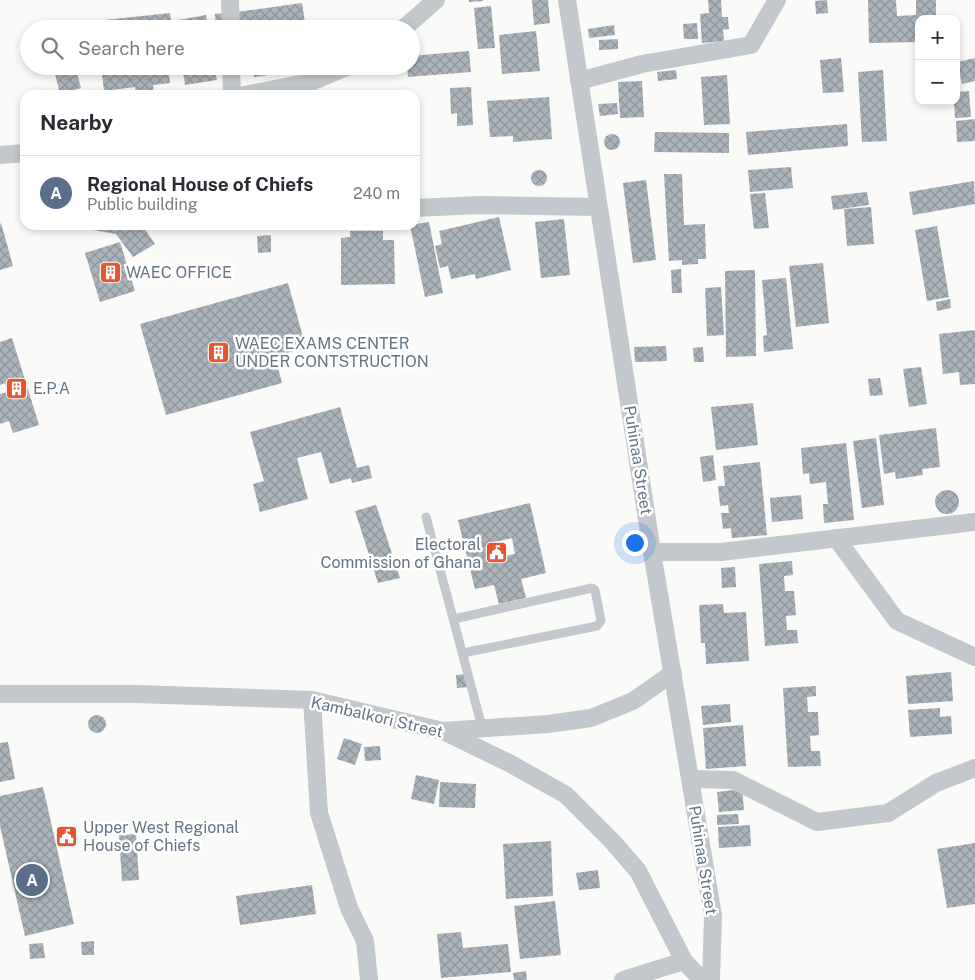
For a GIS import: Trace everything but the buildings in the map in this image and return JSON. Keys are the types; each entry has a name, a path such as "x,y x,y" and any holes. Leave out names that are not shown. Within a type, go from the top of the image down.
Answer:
{"street":[{"path":"230,0 231,20"},
{"path":"413,20 436,0"},
{"name":"Puhinaa Street","path":"567,0 652,552 713,916 710,980"},
{"path":"579,81 642,64 751,45 777,0"},
{"path":"231,75 232,90"},
{"path":"270,90 311,82 328,75"},
{"path":"0,155 20,153"},
{"path":"420,208 480,205 598,207"},
{"path":"652,552 721,552 975,522"},
{"path":"836,538 897,620 975,657"},
{"path":"443,731 548,724 590,718 633,701 672,673"},
{"name":"Kambalkori Street","path":"0,694 136,694 312,700 443,731 511,764 566,795 612,841 638,871 684,962 702,980"},
{"path":"312,700 319,813 349,908 365,941 369,980"},
{"path":"691,779 733,780 817,822 888,813 936,783 975,768"},
{"path":"623,980 684,962"}],"lane":[{"path":"426,517 482,728"},
{"path":"454,619 592,588 595,590 601,621 598,626 463,653"}],"place":[{"name":"WAEC OFFICE","path":"110,272"},
{"name":"WAEC EXAMS CENTER UNDER CONTSTRUCTION","path":"219,352"},
{"name":"E.P.A","path":"17,388"},
{"name":"Electoral Commission of Ghana","path":"497,553"},
{"name":"Upper West Regional House of Chiefs","path":"67,836"},
{"name":"Regional House of Chiefs","path":"32,880"}]}
